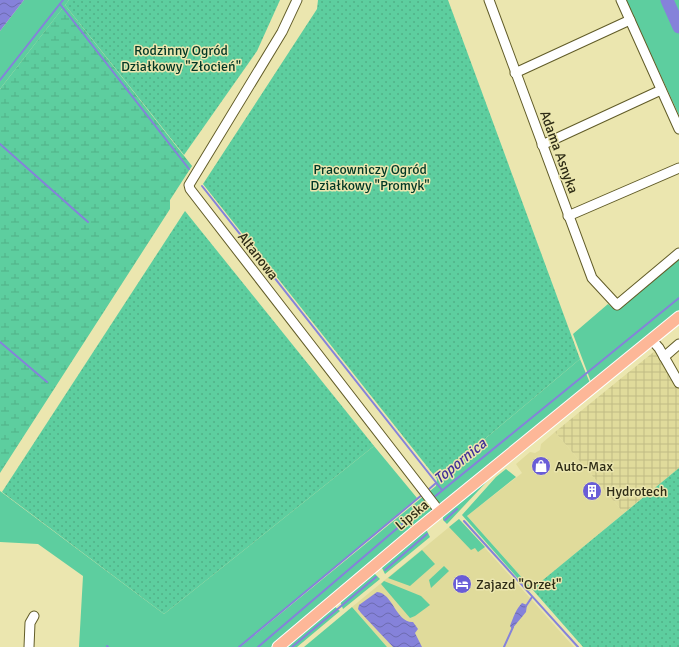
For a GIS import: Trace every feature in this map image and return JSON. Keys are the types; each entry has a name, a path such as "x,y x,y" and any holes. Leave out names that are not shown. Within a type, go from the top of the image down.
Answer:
{"main road":[{"name":"Lipska","path":"278,647 437,508 679,317"}],"street":[{"name":"Altanowa","path":"298,0 284,28 189,185 190,189 437,508"},
{"name":"Adama Asnyka","path":"489,0 590,275 617,305 679,253"},
{"path":"621,0 679,129"},
{"path":"515,73 630,20"},
{"path":"542,145 661,90"},
{"path":"568,216 679,168"},
{"path":"651,339 679,382"},
{"path":"664,357 679,344"},
{"path":"29,647 30,623 34,616"}],"shaded area":[{"path":"656,350 679,389 679,468 624,513 555,432"},
{"path":"555,432 624,513 532,589 467,516 522,473 516,464 530,452 535,453 540,450 541,444"},
{"path":"459,519 574,647 387,647 352,607"}],"green space":[{"path":"24,0 69,0 0,89 0,31"},
{"name":"Rodzinny Ogród Działkowy \"Złocień\"","path":"69,0 280,0 257,51 184,155 65,5"},
{"name":"Pracowniczy Ogród Działkowy \"Promyk\"","path":"318,0 448,0 580,359 437,479 203,184 317,9"},
{"path":"626,0 679,0 679,116 678,113"},
{"path":"65,5 192,166 170,200 170,209 0,473 0,89"},
{"path":"185,211 374,446 164,614 2,492"},
{"path":"679,258 679,310 591,382 573,334 608,304 615,310"},
{"path":"580,359 590,383 410,530 271,647 240,647 436,486 437,479"},
{"path":"374,446 417,498 239,647 79,647 83,576 38,544 0,542 0,491 164,614"},
{"path":"679,468 679,647 583,647 532,589"},
{"path":"506,469 516,477 467,516 532,589 529,591 462,515 496,477"},
{"path":"493,475 447,524 443,520 443,516"},
{"path":"459,519 485,547 478,552 475,548 471,550 449,527"},
{"path":"426,529 430,537 385,574 381,566"},
{"path":"422,550 435,564 410,586 388,578"},
{"path":"444,566 449,571 431,588 429,580"},
{"path":"374,573 380,579 343,609 340,601"},
{"path":"384,581 421,596 430,605 410,618 381,584"},
{"path":"334,606 340,611 297,647 286,647"},
{"path":"352,607 387,647 304,647"}],"water":[{"path":"0,0 24,0 0,31"},
{"path":"377,592 387,597 402,618 413,622 418,629 415,633 422,647 393,647 361,613 358,609 359,605"},
{"path":"522,603 527,605 526,612 512,629 510,626 512,620"}],"waterway":[{"path":"0,80 63,0"},
{"path":"667,0 679,27"},
{"path":"60,4 189,169"},
{"path":"0,144 88,222"},
{"path":"202,186 442,490"},
{"name":"Topornica","path":"433,498 679,298"},
{"path":"0,342 47,382"},
{"path":"428,490 436,483"},
{"path":"239,647 423,494"},
{"name":"Topornica","path":"258,647 428,502"},
{"path":"445,520 457,509"},
{"path":"464,521 578,647"},
{"path":"385,570 427,534"},
{"path":"292,647 376,577"},
{"path":"526,606 532,597"},
{"path":"504,647 513,627"}],"place":[{"name":"Auto-Max","path":"541,466"},
{"name":"Hydrotech","path":"592,491"},
{"name":"Zajazd \"Orzeł\"","path":"462,584"}]}
